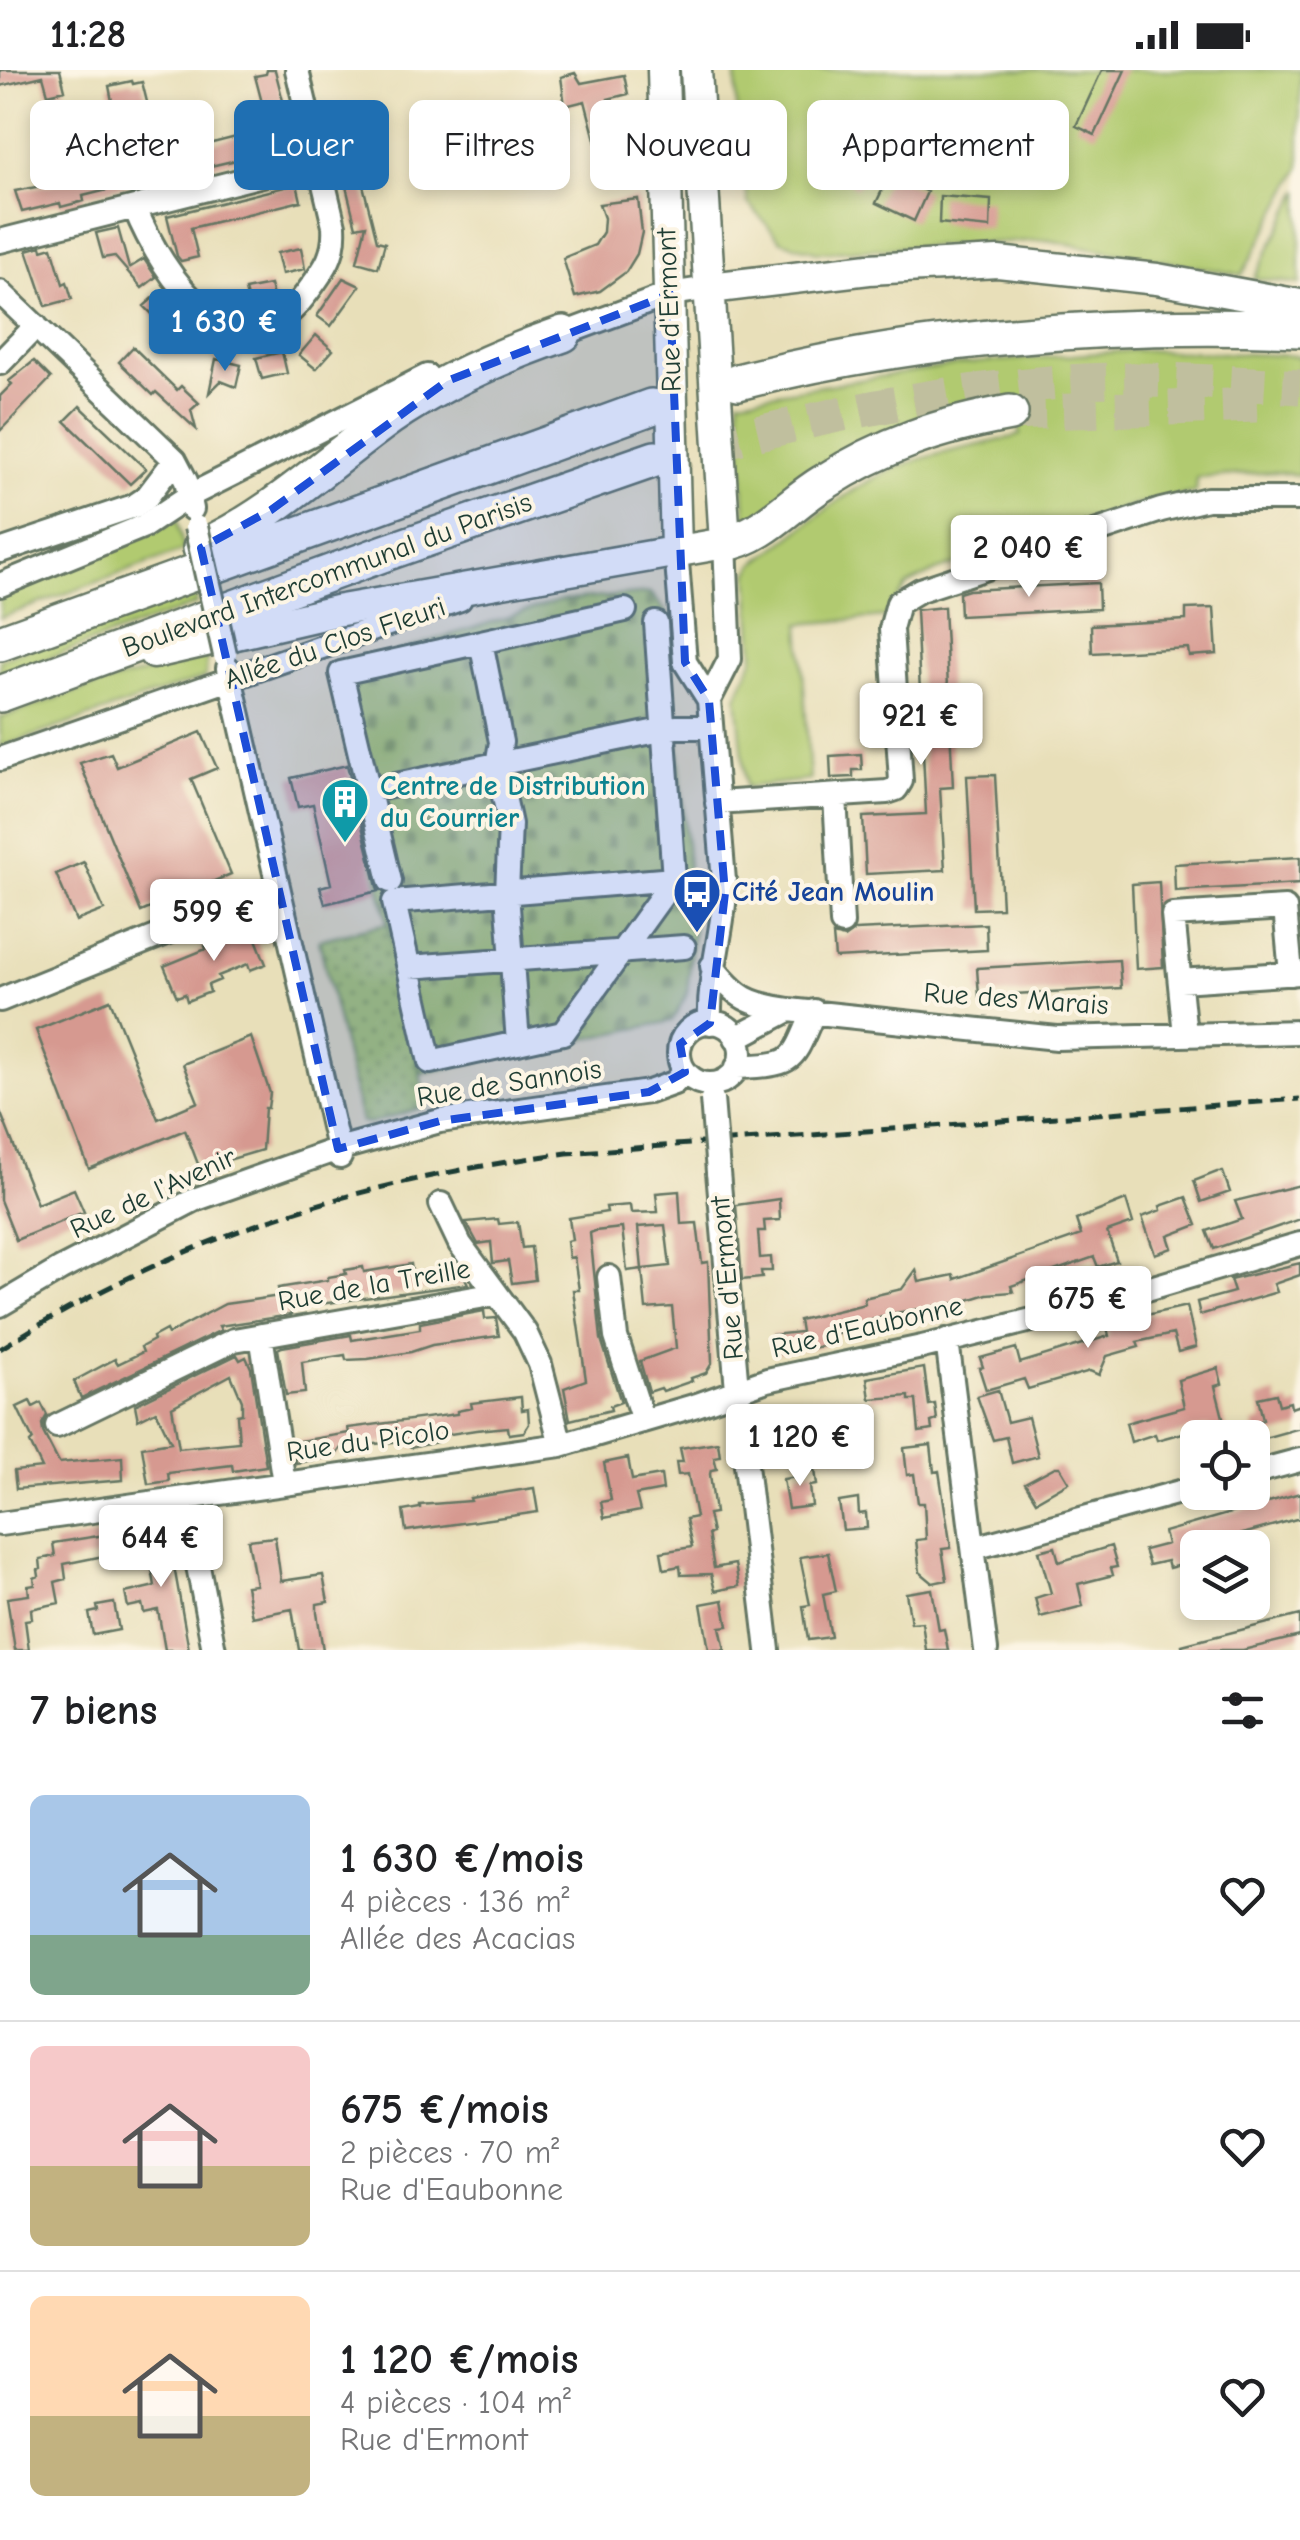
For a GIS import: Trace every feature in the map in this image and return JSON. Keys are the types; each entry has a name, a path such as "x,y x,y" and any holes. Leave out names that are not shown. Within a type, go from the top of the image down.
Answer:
{"highway":[{"path":"738,382 963,338 1146,326 1300,329"},
{"path":"0,631 230,535 270,510 392,416 447,381 563,334"},
{"path":"725,543 754,533 819,485 899,441 969,420 1010,413"},
{"name":"Boulevard Intercommunal du Parisis","path":"0,643 662,417"},
{"name":"Boulevard Intercommunal du Parisis","path":"0,698 421,540 655,459"}],"main road":[{"name":"Rue d'Ermont","path":"663,70 670,294 662,417 676,549"},
{"name":"Rue d'Ermont","path":"696,70 725,543"},
{"path":"710,288 869,269 998,262 1157,279 1300,305"},
{"path":"670,294 699,336 706,428 720,447"},
{"path":"662,417 686,445 690,500 725,543"},
{"name":"Allée du Clos Fleuri","path":"506,583 725,543"},
{"path":"0,698 186,644 336,611 506,583"}],"street":[{"path":"297,70 304,100"},
{"path":"0,240 234,182"},
{"path":"136,208 162,264 212,316 233,330 254,332 286,318 336,247 325,190"},
{"path":"0,585 144,526 189,496 428,375 535,335 563,334 670,294 710,288"},
{"path":"0,292 175,460 186,481 339,1153"},
{"path":"0,363 36,326"},
{"path":"0,551 134,506 146,498 175,460"},
{"path":"717,804 896,789 901,780 891,629 898,603 920,590 1161,510 1207,500 1300,498"},
{"path":"709,700 730,660 725,543"},
{"path":"676,549 685,662 709,700 725,893 712,966 712,1022"},
{"name":"Allée du Clos Fleuri","path":"0,759 506,583"},
{"path":"390,882 341,673 625,610"},
{"path":"656,623 674,879 563,1033 430,1062 394,902 674,879"},
{"path":"481,642 500,742 497,765 510,824 507,893 518,1043"},
{"path":"367,792 664,730 711,727"},
{"path":"835,796 842,923"},
{"path":"0,1000 278,888"},
{"path":"1180,982 1296,974 1285,908 1173,915 1185,1035"},
{"path":"409,967 684,947"},
{"path":"712,966 729,988 750,1004 692,1028 685,1035 679,1054 685,1072 712,1092 737,1068 740,1047 722,1025 712,1022"},
{"name":"Rue des Marais","path":"750,1004 1057,1038 1300,1032"},
{"path":"736,1038 789,1010"},
{"path":"737,1068 785,1064 796,1054 814,1011"},
{"name":"Rue de Sannois","path":"339,1153 440,1121 649,1092 674,1083 685,1072"},
{"name":"Rue d'Ermont","path":"712,1092 737,1389 768,1650"},
{"name":"Rue de l'Avenir","path":"0,1305 194,1200 339,1153"},
{"path":"440,1204 460,1244 525,1332 540,1364 561,1445"},
{"name":"Rue d'Eaubonne","path":"737,1389 1089,1306 1300,1244"},
{"path":"609,1276 616,1337 643,1420"},
{"name":"Rue de la Treille","path":"57,1426 234,1340 497,1294"},
{"name":"Rue de la Treille","path":"261,1335 284,1483"},
{"path":"947,1340 986,1650"},
{"name":"Rue du Picolo","path":"0,1524 561,1445 697,1405 737,1389"},
{"path":"1270,1468 1300,1460"},
{"path":"974,1548 1180,1492"},
{"path":"185,1498 214,1650"}],"highlighted area":[{"path":"670,294 685,662 709,700 725,893 710,1023 680,1044 685,1072 649,1092 440,1121 338,1149 201,548 271,510 447,381"}],"green space":[{"path":"736,70 1300,70 1300,168 1242,275 1047,240 817,252 781,241 748,203 746,190 787,190 787,100 736,100"},
{"path":"1300,190 1300,284 1254,278"},
{"path":"1138,350 1300,356 1300,475 1274,472 1197,478 1196,492 1127,507 936,571 907,585 885,617 800,624 810,780 746,787 737,697 754,657 749,574 754,564 835,503 887,472 936,455 1020,435 1016,412 746,521 739,399 961,364"},
{"path":"177,519 184,550 0,618 0,594"},
{"path":"193,588 197,604 0,676 0,659"},
{"path":"651,593 667,614 693,929 687,994 672,1021 421,1073 332,672 559,601"},
{"path":"207,656 206,677 0,747 0,718 84,689"},
{"path":"388,923 427,1106 369,1124 361,1121 319,940"}],"building":[{"path":"0,70 60,70 65,90 48,94 43,76 0,86"},
{"path":"267,70 275,70 283,100 261,100 255,76 266,74"},
{"path":"1102,70 1125,70 1095,135 1076,126"},
{"path":"575,73 581,83 624,75 628,94 590,100 590,120 585,101 570,105 570,100 564,100 561,77"},
{"path":"142,82 146,100 112,100 109,86"},
{"path":"234,138 234,161 214,165 214,143"},
{"path":"107,190 61,207 60,203 22,212 15,191"},
{"path":"273,190 298,190 301,201 191,228 198,257 181,261 167,216"},
{"path":"347,190 364,190 377,241 385,243 378,268 357,262 366,225 356,227"},
{"path":"882,190 927,192 914,221 876,203"},
{"path":"940,196 991,200 990,228 939,223"},
{"path":"638,199 642,232 637,254 626,272 600,291 575,297 563,258 595,245 603,232 599,204"},
{"path":"118,228 129,268 144,259 156,277 142,288 114,256 103,258 96,233"},
{"path":"41,246 42,250 52,247 63,284 67,282 72,299 46,306 27,250"},
{"path":"301,248 305,269 282,274 277,253"},
{"path":"343,278 360,286 331,326 317,316"},
{"path":"270,285 275,304 251,313 245,290"},
{"path":"160,292 189,322 192,319 212,337 195,352 167,321 163,325 144,306"},
{"path":"316,335 333,350 316,369 299,355"},
{"path":"133,347 177,390 181,386 199,403 191,410 196,429 119,362"},
{"path":"282,352 287,373 262,379 256,358"},
{"path":"216,359 241,365 236,387 221,381 209,393"},
{"path":"34,361 51,378 0,431 0,396 12,384 9,381"},
{"path":"80,406 146,469 130,484 65,421"},
{"path":"1098,583 1099,609 960,616 959,593 969,590"},
{"path":"944,607 953,787 940,788 945,870 866,874 863,817 926,814 916,610"},
{"path":"1214,608 1217,654 1189,656 1188,648 1092,653 1091,625 1186,620 1186,609"},
{"path":"201,732 217,768 191,779 231,874 141,912 80,763 111,753 117,767"},
{"path":"861,754 862,770 853,770 853,777 831,778 830,756"},
{"name":"Centre de Distribution du Courrier","path":"347,765 378,891 325,904 320,887 331,884 313,804 298,807 291,778"},
{"path":"995,775 1002,908 974,909 967,776"},
{"path":"1300,857 1300,884 1175,891 1174,864"},
{"path":"84,862 104,910 76,921 56,874"},
{"path":"1159,882 1163,967 1136,969 1132,884"},
{"path":"986,924 987,950 835,958 833,935 844,938 855,930"},
{"path":"252,929 266,964 250,970 248,964 218,976 220,980 208,985 210,992 187,1001 185,994 177,997 164,966"},
{"path":"1119,960 1121,988 979,996 977,968"},
{"path":"110,1000 158,1119 198,1102 183,1064 251,1037 270,1093 262,1150 201,1172 185,1130 89,1169 36,1030"},
{"path":"0,1111 37,1204 74,1189 84,1212 16,1240 0,1200"},
{"path":"1223,1172 1230,1192 1201,1202 1194,1181"},
{"path":"1300,1185 1300,1219 1214,1249 1207,1231 1242,1219 1235,1201"},
{"path":"679,1191 681,1224 697,1223 702,1263 708,1262 712,1363 706,1373 691,1378 692,1381 649,1392 640,1361 676,1348 672,1307 646,1309 642,1269 627,1271 622,1228 590,1233 601,1339 621,1402 610,1406 611,1410 570,1420 564,1388 586,1380 573,1290 579,1290 567,1241 572,1240 569,1218 607,1212 606,1207 630,1205 631,1213 658,1212 656,1193","holes":["665,1225 670,1266 642,1269 638,1227"]},
{"path":"1186,1197 1197,1225 1168,1236 1172,1248 1155,1254 1142,1217"},
{"path":"779,1199 780,1220 764,1221 765,1231 758,1231 760,1258 771,1257 772,1271 761,1271 762,1278 742,1280 736,1205"},
{"path":"1126,1200 1133,1223 1107,1232 1117,1261 1098,1267 1094,1257 1011,1286 1013,1292 895,1313 869,1320 871,1330 863,1332 864,1335 851,1337 850,1331 822,1336 824,1346 773,1354 771,1335 801,1332 799,1320 865,1304 864,1298 902,1289 916,1270 919,1282 954,1275 955,1279 1081,1235 1076,1220"},
{"path":"498,1219 499,1224 518,1222 522,1248 531,1247 535,1280 512,1283 508,1261 493,1263 491,1242 478,1244 466,1222"},
{"path":"1300,1263 1300,1275 1274,1284 1277,1292 1200,1315 1197,1302 1234,1292 1230,1280"},
{"path":"411,1264 413,1279 462,1272 468,1284 290,1308 291,1315 219,1326 221,1330 81,1398 74,1381 115,1359 118,1364 143,1352 141,1347 153,1337 166,1330 168,1334 225,1304 280,1296 278,1288 328,1280 346,1274 345,1270 363,1267 364,1272"},
{"path":"1187,1306 1196,1347 1178,1352 1173,1334 1137,1342 1139,1347 1107,1356 1099,1375 1090,1371 1028,1389 1024,1379 986,1390 980,1358 1016,1348 1020,1363 1109,1336 1106,1324"},
{"path":"484,1311 485,1319 496,1318 499,1336 368,1359 346,1360 345,1355 302,1362 305,1393 286,1395 278,1349 282,1347 420,1329 420,1323"},
{"path":"237,1355 240,1360 246,1357 266,1466 233,1471 232,1465 168,1473 169,1481 148,1484 142,1447 171,1442 156,1411 138,1420 135,1405","holes":["231,1375 242,1401 242,1414 237,1415 239,1442 179,1448 172,1407"]},
{"path":"924,1368 929,1405 935,1404 937,1420 931,1422 932,1430 919,1432 916,1400 909,1400 909,1396 870,1399 867,1378"},
{"path":"1218,1368 1222,1384 1215,1386 1224,1420 1180,1420 1180,1434 1157,1440 1155,1434 1131,1442 1126,1423 1184,1407 1178,1380"},
{"path":"998,1390 1007,1422 1028,1417 1038,1456 1012,1463 1006,1437 993,1440 977,1396"},
{"path":"1276,1394 1279,1405 1300,1405 1300,1428 1270,1436 1270,1420 1263,1420 1258,1398"},
{"path":"521,1397 522,1410 528,1409 529,1424 524,1432 509,1434 508,1427 437,1436 437,1442 411,1448 401,1441 341,1448 335,1456 296,1463 293,1442 349,1433 348,1428 457,1414 472,1408 471,1403"},
{"path":"30,1401 33,1407 41,1403 47,1415 43,1432 59,1463 122,1457 123,1480 16,1489 14,1471 42,1468 17,1407"},
{"path":"795,1408 798,1436 773,1438 770,1410"},
{"path":"718,1442 720,1456 714,1457 717,1469 710,1474 715,1513 708,1514 712,1533 708,1534 714,1568 735,1564 739,1586 715,1591 711,1574 681,1575 680,1566 664,1569 661,1552 692,1547 686,1519 696,1517 688,1474 678,1475 676,1462 683,1462 680,1448"},
{"path":"931,1445 951,1548 942,1549 947,1580 933,1583 920,1572 916,1540 926,1539 924,1503 918,1503 914,1474 907,1475 904,1448"},
{"path":"628,1458 632,1480 661,1475 663,1490 636,1495 640,1511 604,1518 601,1502 611,1500 604,1463"},
{"path":"1060,1467 1069,1482 1036,1501 1025,1483"},
{"path":"815,1470 817,1485 810,1486 812,1506 788,1509 783,1479 797,1477 796,1472"},
{"path":"534,1488 538,1512 406,1531 403,1511 420,1505 471,1501 470,1498"},
{"path":"1300,1493 1300,1518 1257,1530 1180,1530 1180,1565 1169,1568 1167,1561 1149,1565 1144,1550 1167,1544 1164,1532 1241,1510 1270,1510 1270,1502"},
{"path":"858,1499 859,1514 866,1513 867,1528 843,1530 839,1502"},
{"path":"164,1530 189,1650 165,1650 158,1610 144,1613 142,1604 128,1607 125,1593 155,1586 150,1558 137,1560 134,1538"},
{"path":"118,1533 123,1552 64,1564 66,1579 55,1582 59,1603 31,1609 32,1619 25,1620 29,1650 15,1650 7,1598 29,1595 28,1586 35,1585 34,1578 39,1576 40,1559 55,1556 53,1543"},
{"path":"275,1537 281,1581 323,1575 328,1602 317,1604 317,1613 323,1650 299,1650 292,1609 252,1617 246,1586 256,1585 248,1540"},
{"path":"1111,1546 1117,1567 1111,1568 1113,1575 1078,1584 1083,1606 1040,1617 1035,1598 1051,1593 1039,1551 1055,1547 1059,1562"},
{"path":"828,1553 836,1591 823,1594 831,1637 808,1640 803,1606 810,1605 800,1557"},
{"path":"932,1589 939,1630 944,1629 948,1650 926,1650 922,1622 911,1623 906,1593"},
{"path":"723,1600 728,1626 720,1627 725,1650 709,1650 701,1604"},
{"path":"114,1603 119,1630 93,1635 89,1613 98,1611 97,1606"},
{"path":"1300,1615 1300,1636 1243,1650 1183,1650 1182,1645"}],"tunnel":[{"path":"655,459 858,411 1013,386 1124,380 1300,387"},
{"path":"651,407 738,382"},
{"path":"1010,413 1259,405"}],"railway":[{"path":"0,1349 135,1275 272,1219 415,1180 490,1165 567,1153 1300,1099"}],"place":[{"name":"Centre de Distribution du Courrier","path":"345,844"},
{"name":"Cité Jean Moulin","path":"697,934"}]}
